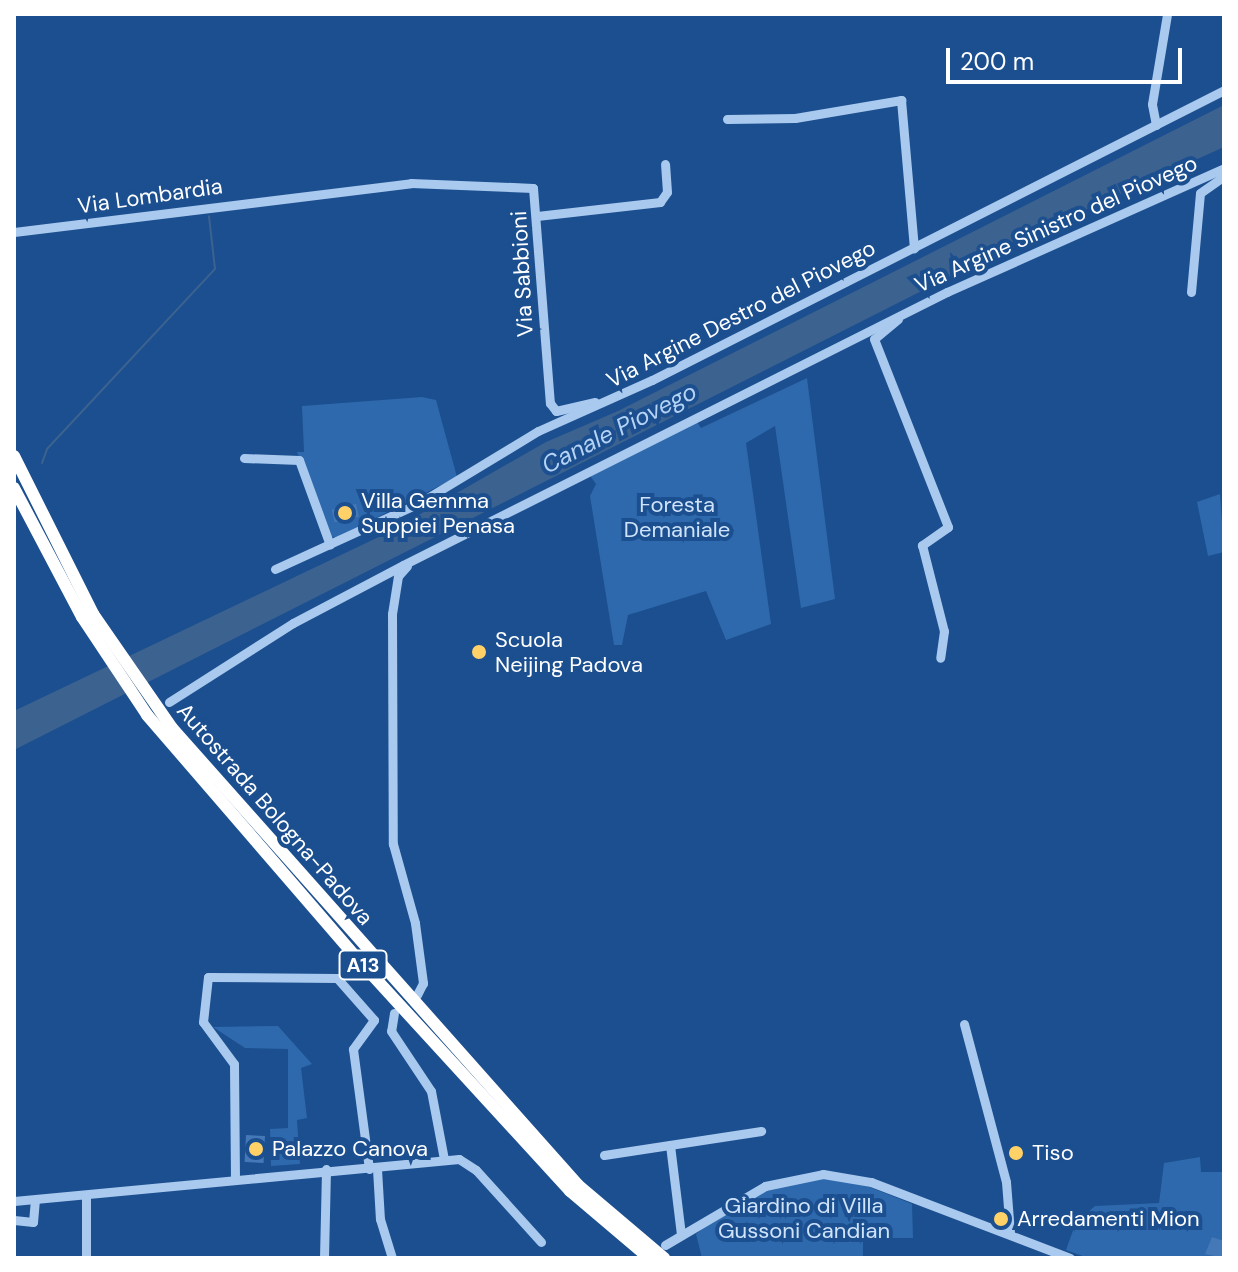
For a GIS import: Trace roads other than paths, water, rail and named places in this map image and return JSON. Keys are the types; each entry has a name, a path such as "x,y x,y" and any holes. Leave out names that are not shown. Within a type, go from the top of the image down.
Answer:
{"highway":[{"name":"Autostrada Bologna-Padova","path":"14,456 88,616"},
{"name":"Autostrada Bologna-Padova","path":"14,488 88,616 167,730 574,1188 649,1258"},
{"name":"Autostrada Bologna-Padova","path":"574,1188 664,1252"}],"street":[{"path":"1156,125 1152,104 1167,14"},
{"name":"Via Argine Destro del Piovego","path":"275,569 330,545 597,405 1224,90"},
{"path":"727,119 807,117 901,100 914,248"},
{"path":"537,216 660,202 667,192 665,164"},
{"name":"Via Argine Sinistro del Piovego","path":"169,702 293,623 413,562 904,314 1224,168"},
{"name":"Via Argine Sinistro del Piovego","path":"1191,292 1200,193 1224,176"},
{"name":"Via Sabbioni","path":"292,195 418,183 533,188 550,403 556,411 597,405"},
{"name":"Via Lombardia","path":"14,232 292,195"},
{"name":"Via Argine Sinistro del Piovego","path":"904,314 874,339 948,527 922,545 944,631 940,658"},
{"path":"244,458 299,460 330,545"},
{"path":"413,562 398,576 392,614 393,844 411,901 422,967 417,995"},
{"path":"235,1179 234,1064 203,1014 208,977 337,978 374,1020 353,1049 380,1219 392,1258"},
{"path":"394,1013 391,1031 431,1091 444,1159"},
{"path":"964,1024 1006,1182 1010,1233"},
{"path":"604,1155 761,1131"},
{"path":"670,1145 681,1235"},
{"path":"14,1201 326,1169 373,1169 444,1159 476,1170 541,1242"},
{"path":"324,1258 326,1169"},
{"path":"664,1252 681,1235 765,1186 804,1174 871,1182 1070,1258"},
{"path":"86,1196 86,1258"},
{"path":"14,1220 33,1222 35,1200"}],"water":[{"name":"Canale Piovego","path":"1224,105 1224,147 1050,226 14,750 14,711 387,533 546,442 618,411"}],"waterway":[{"path":"42,463 47,449 215,269 209,216"}],"place":[{"name":"Villa Gemma Suppiei Penasa","path":"345,513"},
{"name":"Scuola Neijing Padova","path":"479,652"},
{"name":"Palazzo Canova","path":"256,1149"},
{"name":"Tiso","path":"1016,1153"},
{"name":"Arredamenti Mion","path":"1001,1219"}],"park label":[{"name":"Foresta Demaniale","path":"677,516"},
{"name":"Giardino di Villa Gussoni Candian","path":"804,1218"}]}
